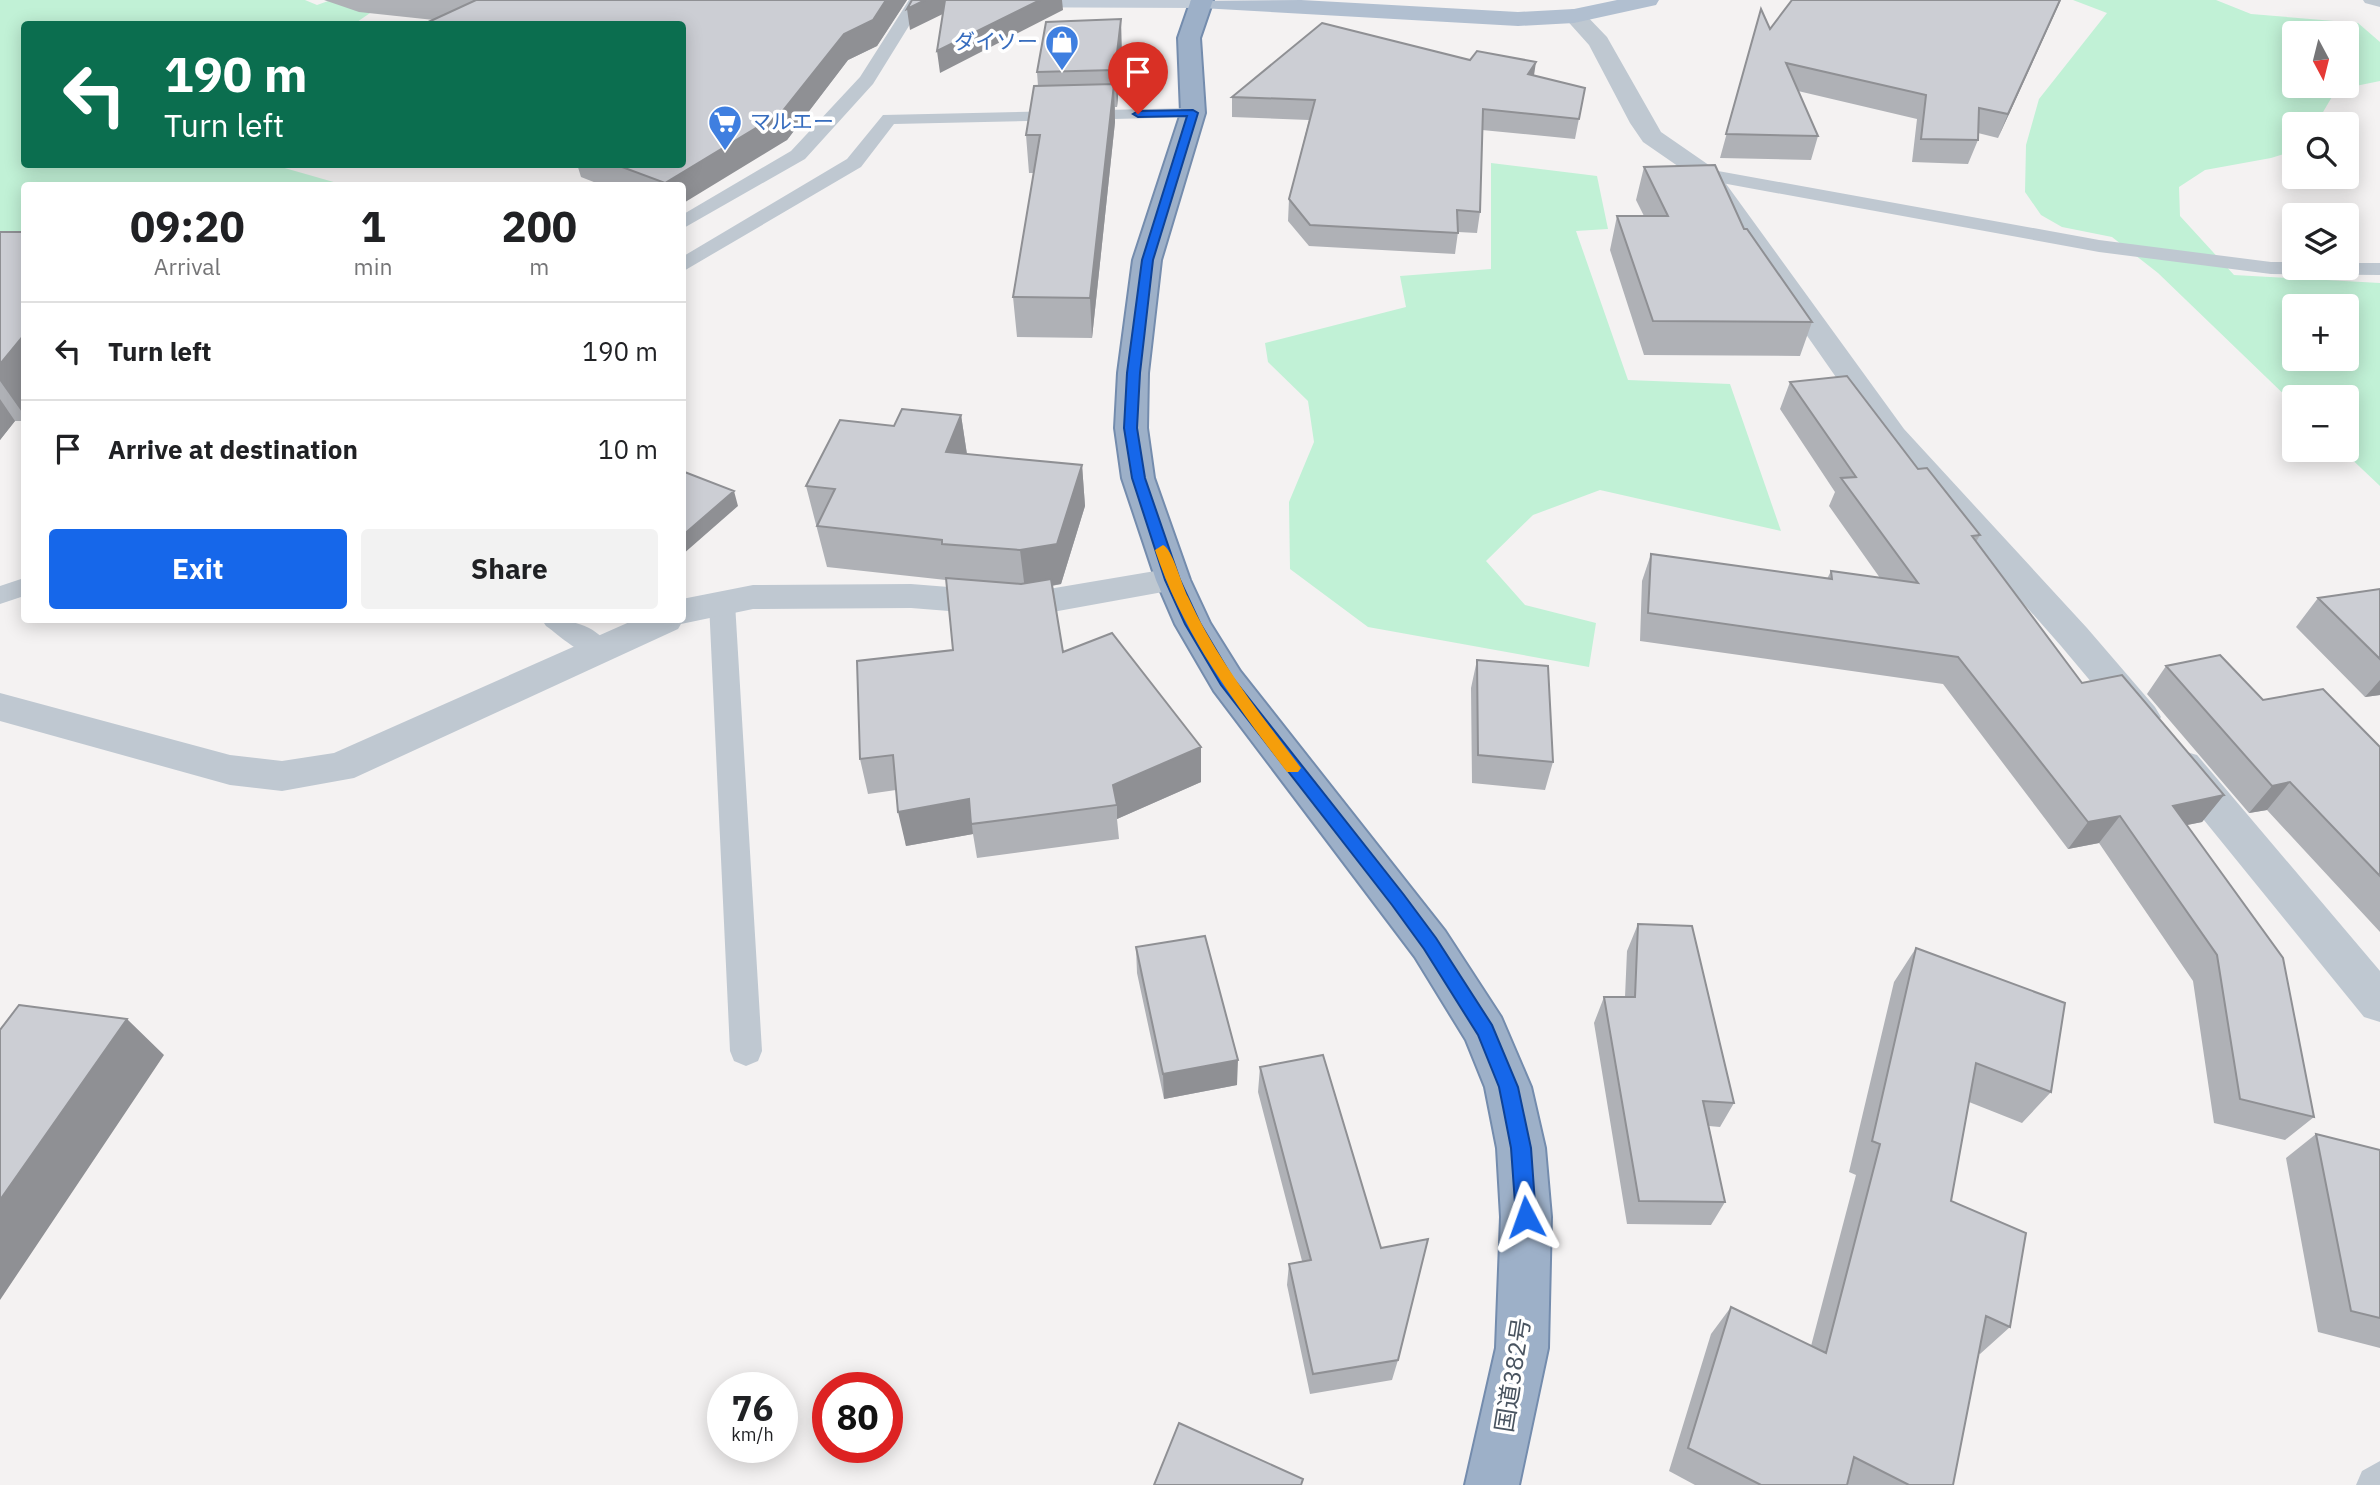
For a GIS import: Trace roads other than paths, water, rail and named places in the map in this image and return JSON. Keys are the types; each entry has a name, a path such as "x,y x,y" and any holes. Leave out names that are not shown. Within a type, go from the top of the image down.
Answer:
{"highway":[{"name":"国道382号","path":"1202,1 1189,38 1193,113 1147,260 1133,373 1131,428 1138,478 1173,580 1193,624 1227,681 1430,944 1486,1031 1508,1087 1521,1148 1526,1217 1522,1348 1492,1485"}],"main road":[{"path":"923,0 1202,1 1518,19 1574,16 1648,0"}],"street":[{"path":"1574,16 1599,42 1652,137 1707,175 1893,436 2074,637 2380,1003"},
{"path":"686,611 753,597 911,596 1025,605 1173,580"},
{"path":"0,707 230,770 282,776 340,767 597,648 658,623"}],"lane":[{"path":"686,221 798,155 867,80 917,0"},
{"path":"2371,0 2380,2"},
{"path":"686,264 854,163 889,119 1193,113"},
{"path":"1707,175 2099,246 2271,268 2380,269"},
{"path":"0,595 21,588"},
{"path":"722,603 746,1051"},
{"path":"560,623 597,648"},
{"path":"2376,1485 2380,1480"}],"place":[{"name":"ダイソー","path":"1062,72"},
{"name":"マルエー","path":"725,152"}]}
